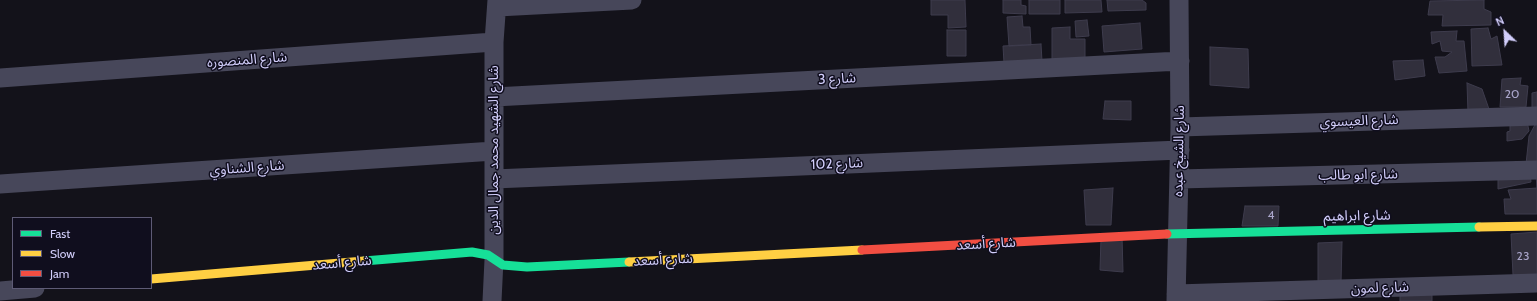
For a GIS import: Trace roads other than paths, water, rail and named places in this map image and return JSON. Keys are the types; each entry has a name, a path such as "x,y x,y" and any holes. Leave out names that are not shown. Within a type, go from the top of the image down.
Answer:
{"street":[{"path":"497,3 632,0"},
{"name":"شارع الشيخ عبده","path":"1176,298 1180,150 1179,0"},
{"name":"شارع الشهيد محمد جمال الدين","path":"492,301 494,260 494,42 497,3"},
{"name":"شارع المنصوره","path":"0,78 494,42"},
{"name":"شارع 3","path":"494,97 1180,61"},
{"name":"شارع العيسوي","path":"1180,127 1537,116"},
{"name":"شارع 102","path":"494,179 1180,150"},
{"name":"شارع الشناوي","path":"0,184 494,152"},
{"name":"شارع ابو طالب","path":"1179,179 1537,170"},
{"name":"شارع ابراهيم","path":"1178,234 1537,226"},
{"name":"شارع أسعد","path":"152,278 472,252 488,255 494,260 503,264 526,267 1178,234"},
{"name":"شارع لمون","path":"1176,298 1537,283"},
{"path":"0,291 23,289"}]}
